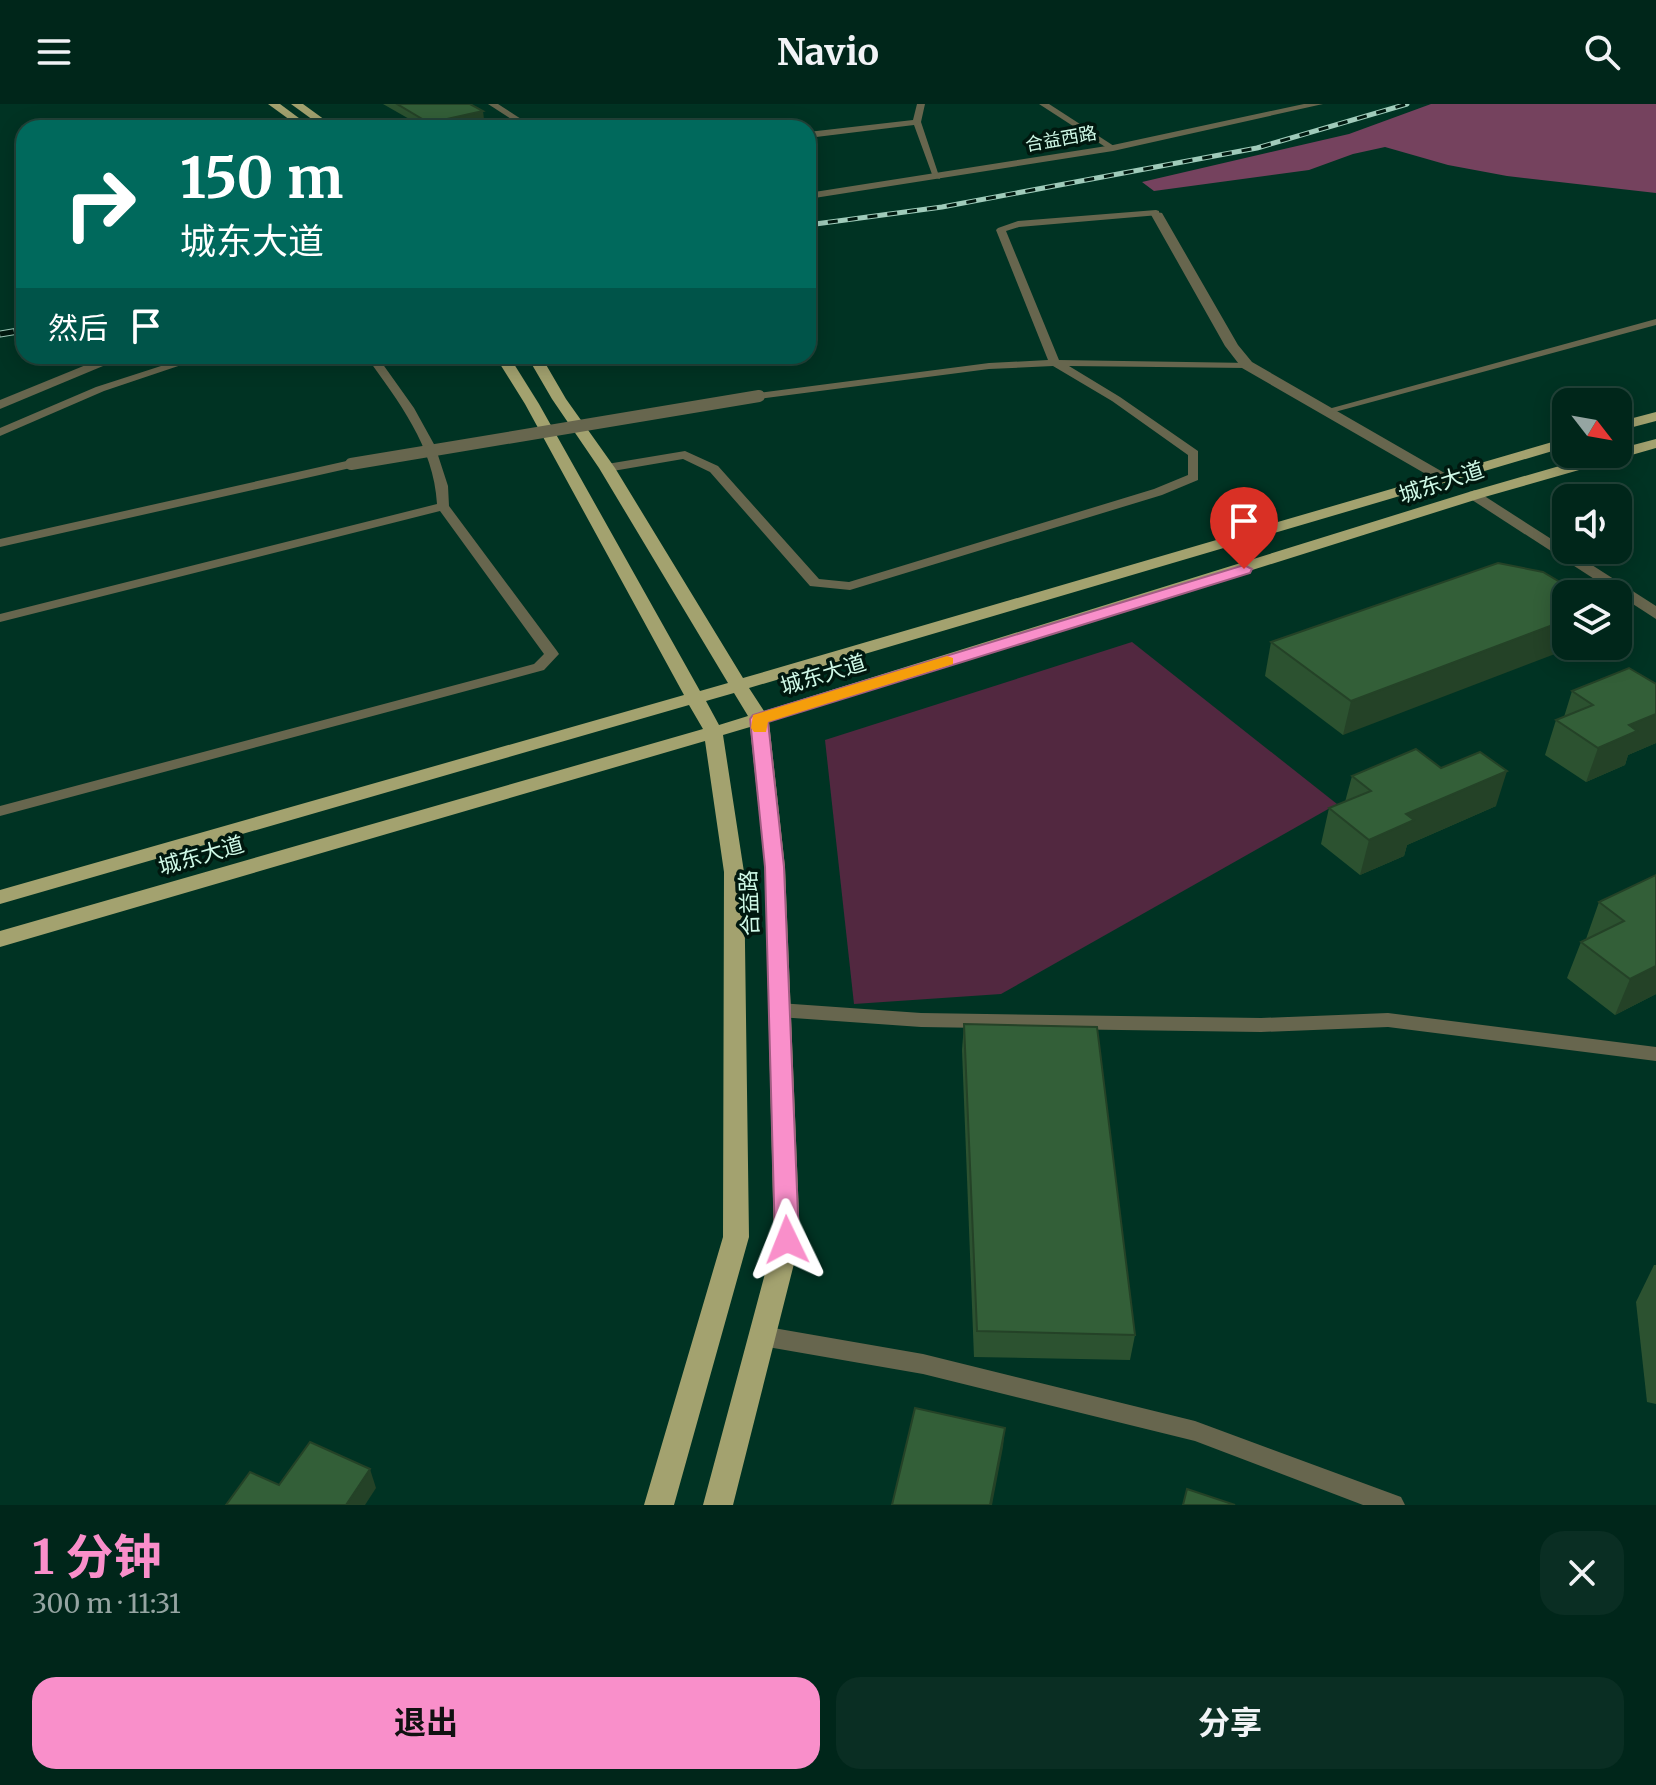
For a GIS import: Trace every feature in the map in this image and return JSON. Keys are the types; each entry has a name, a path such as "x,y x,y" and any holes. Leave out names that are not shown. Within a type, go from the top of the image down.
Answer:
{"main road":[{"path":"273,104 296,120"},
{"path":"296,104 319,120"},
{"name":"合益路","path":"507,364 713,731 734,872 736,1237 659,1505"},
{"name":"合益路","path":"539,364 607,468 759,719 775,867 787,1240 718,1505"},
{"path":"1632,423 1656,416"},
{"name":"城东大道","path":"0,939 759,719 1475,495 1656,443"},
{"name":"城东大道","path":"0,897 740,685 1552,446"}],"street":[{"name":"合益西路","path":"816,195 1113,148 1318,104"},
{"path":"1156,213 1232,346 1247,365 1443,478"},
{"path":"0,405 100,364"},
{"path":"1475,495 1656,614"}],"lane":[{"path":"492,104 518,120"},
{"path":"921,104 917,122 937,177"},
{"path":"1043,104 1113,148"},
{"path":"816,134 917,122"},
{"path":"607,468 685,455 714,469 815,583 850,586 1158,492 1194,477 1194,454 1116,399 1055,363 1001,230 1018,224 1156,213"},
{"path":"1327,411 1656,322"},
{"path":"0,543 351,464 759,396 973,368 1055,363 1247,365"},
{"path":"0,432 100,389 178,364"},
{"path":"0,811 539,667 552,654 443,506 445,483 412,413 377,364"},
{"path":"0,618 443,506"},
{"path":"779,1010 921,1020 1214,1025 1388,1020 1656,1054"},
{"path":"762,1336 923,1364 1195,1431 1393,1505"}],"shaded area":[{"path":"1431,104 1656,104 1656,193 1507,176 1448,165 1385,147 1353,154 1309,170 1154,191 1142,182 1349,134"},
{"path":"1132,642 1337,804 1001,994 854,1004 825,740"}],"building":[{"path":"397,104 470,104 483,111 442,120 424,120"},
{"path":"1498,563 1543,572 1556,580 1552,580 1552,625 1351,701 1271,642"},
{"path":"1629,668 1656,684 1656,714 1629,725 1637,731 1598,748 1556,720 1593,705 1572,691"},
{"path":"1416,749 1441,768 1480,752 1507,771 1406,814 1414,820 1369,840 1329,808 1371,791 1352,776"},
{"path":"1656,875 1656,966 1630,979 1581,942 1624,921 1599,902"},
{"path":"964,1024 1097,1027 1135,1335 977,1331"},
{"path":"915,1408 1005,1428 990,1505 892,1505"},
{"path":"310,1442 370,1469 346,1505 226,1505 250,1472 279,1485"},
{"path":"1187,1489 1235,1505 1183,1505"}],"railway":[{"path":"816,224 942,207 1257,148 1407,104"},
{"path":"0,334 16,331"}],"slow traffic":[{"path":"760,728 759,719 947,661"}],"route":[{"path":"787,1240 775,867 759,719 1244,569"}]}
